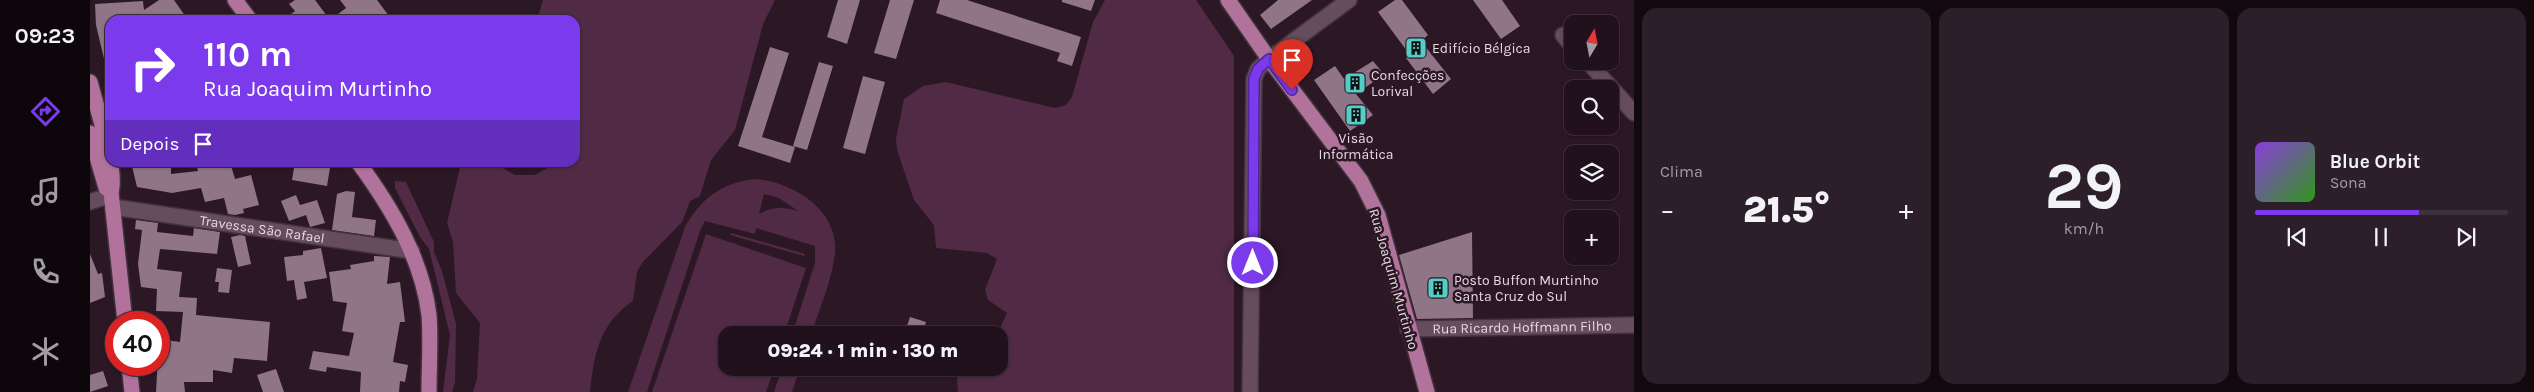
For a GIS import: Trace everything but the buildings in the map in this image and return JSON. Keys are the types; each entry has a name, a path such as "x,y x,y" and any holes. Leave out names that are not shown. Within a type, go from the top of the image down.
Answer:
{"main road":[{"path":"235,0 246,15"},
{"name":"Rua Joaquim Murtinho","path":"1228,0 1269,59 1361,181 1378,215 1427,392"},
{"path":"92,95 105,143"},
{"path":"90,133 106,187 112,198"},
{"path":"110,167 124,311"},
{"path":"362,167 376,187 412,251 422,282 429,315 428,392"},
{"path":"130,376 132,392"}],"street":[{"path":"1250,392 1254,79 1258,69 1269,59 1349,0"},
{"path":"1595,70 1634,113"},
{"path":"90,202 112,198"},
{"name":"Travessa São Rafael","path":"112,198 412,251"},
{"name":"Rua Ricardo Hoffmann Filho","path":"1408,328 1634,325"}],"shaded area":[{"path":"543,0 775,0 763,24 735,130 711,160 700,196 690,201 682,222 642,263 637,272 633,301 612,320 600,341 596,353 590,392 473,392 477,379 480,323 456,293 453,242 447,223 460,167 501,167 515,175 535,175 549,167 580,167 580,15 538,15"},
{"path":"1105,0 1196,0 1234,56 1234,392 958,392 958,376 1008,376 1008,326 1001,326 1007,313 988,300 985,290 997,259 987,253 936,248 934,225 914,200 897,150 896,139 904,99 923,86 946,82 1055,108 1066,105 1072,97 1093,22"},
{"path":"756,179 785,186 811,201 822,211 830,224 834,238 835,253 828,284 814,326 795,326 815,263 815,246 756,228 755,234 705,221 701,228 647,392 628,392 685,227 706,200 714,193 733,184","holes":["764,194 779,198 798,211 778,208 759,214"]},
{"path":"395,181 406,182 434,242 434,252 442,271 456,324 455,382 452,392 443,392 450,335 429,249 420,237 395,188"},
{"path":"731,233 805,254 804,256 730,235"},
{"path":"706,234 806,268 787,326 718,326 718,376 771,376 766,392 652,392"},
{"path":"779,376 797,376 792,392 774,392"}],"place":[{"name":"Edifício Bélgica","path":"1416,48"},
{"name":"Confecções Lorival","path":"1355,83"},
{"name":"Visão Informática","path":"1356,115"},
{"name":"Posto Buffon Murtinho Santa Cruz do Sul","path":"1438,288"}],"route":[{"path":"1253,263 1254,79 1258,69 1269,59 1292,90"}]}
